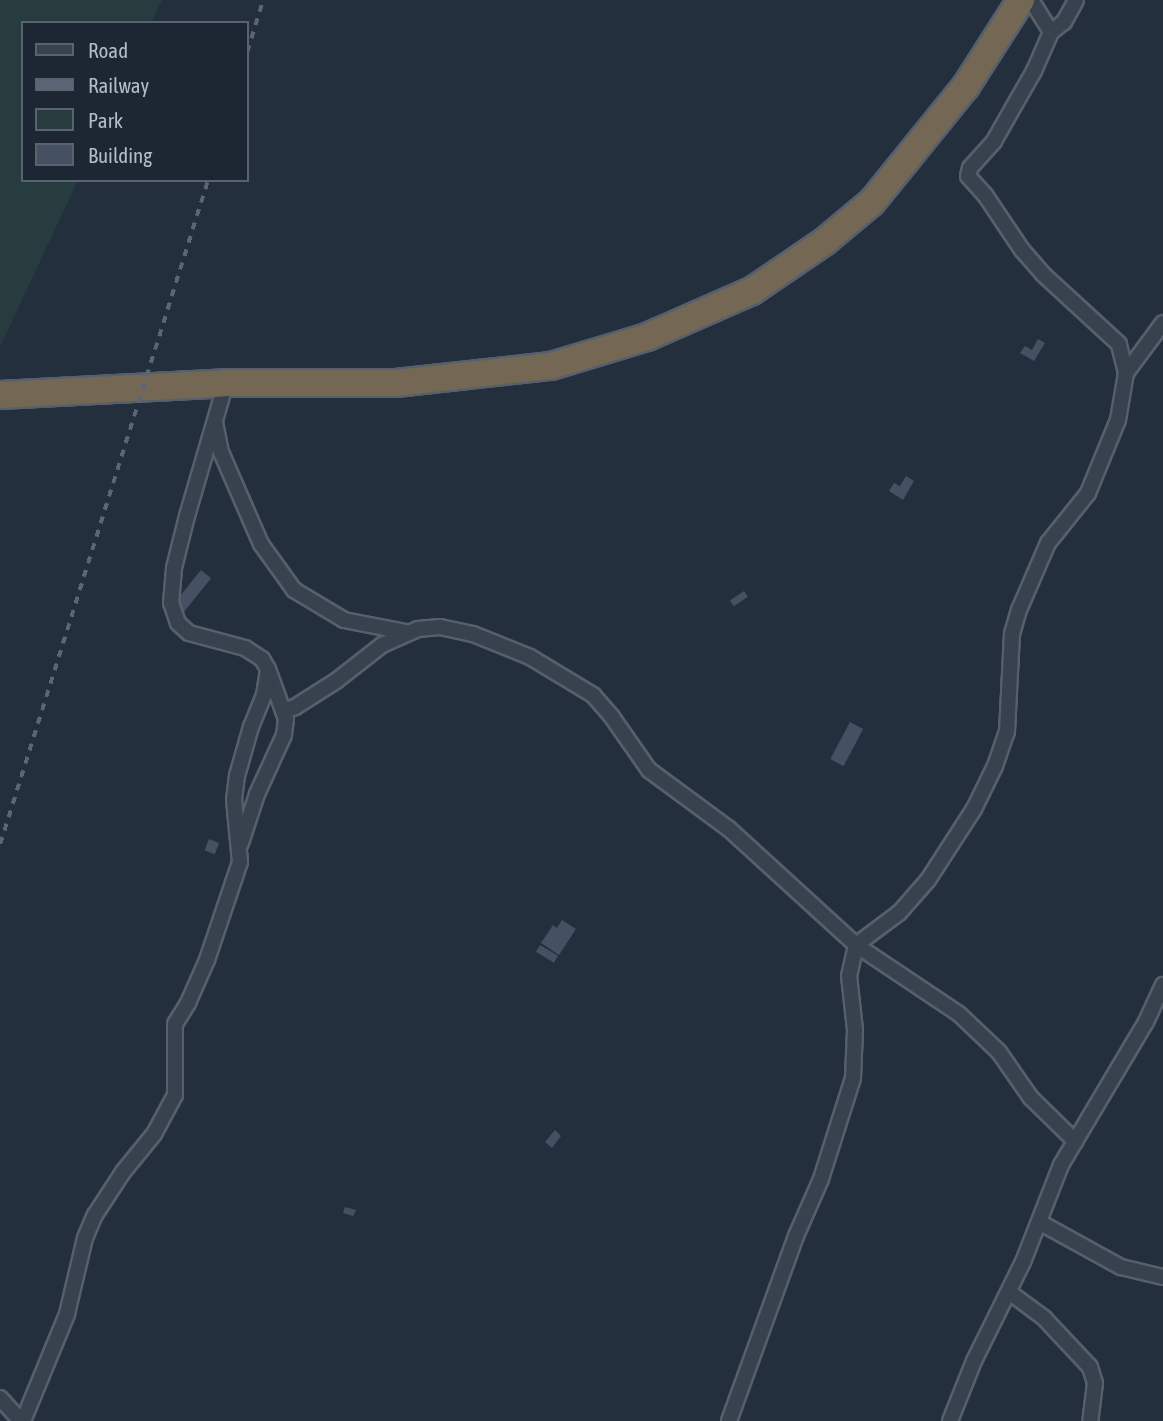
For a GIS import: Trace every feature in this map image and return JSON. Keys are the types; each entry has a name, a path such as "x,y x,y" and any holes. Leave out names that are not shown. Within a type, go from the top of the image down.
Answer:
{"highway":[{"path":"0,395 226,383 396,383 551,366 647,337 752,291 824,242 872,202 966,86 1021,0"}],"street":[{"path":"1031,0 1044,25 1051,32"},
{"path":"1076,0 1064,22 1051,32 1034,71 994,141 970,168 968,176 1043,274 1114,338 1126,373"},
{"path":"729,1421 796,1237 821,1179 853,1078 855,1030 849,976 856,945 899,913 928,880 974,809 1007,732 1013,626 1048,543 1079,507 1098,471 1118,420 1126,373 1163,324"},
{"path":"0,1398 22,1421 67,1314 85,1238 95,1215 123,1172 154,1134 174,1095 174,1024 188,1003 218,930 236,880 240,845 257,794 284,734 283,711 262,659 245,648 189,633 178,623 171,603 174,568 214,417 226,383"},
{"path":"214,417 221,452 261,544 294,590 344,620 405,632 440,627 473,634 530,657 580,685 612,717 649,770 729,830 856,945 946,1004 974,1027 999,1052 1038,1106 1075,1141"},
{"path":"283,711 295,707 336,681 382,645 405,632"},
{"path":"240,845 234,800 237,776 251,727 264,695 268,669"},
{"path":"950,1421 974,1361 1040,1222 1062,1165 1146,1022 1163,985"},
{"path":"1040,1222 1121,1267 1163,1277"},
{"path":"1009,1292 1044,1318 1090,1367 1095,1383 1090,1421"}],"green space":[{"path":"0,0 162,0 152,21 21,21 21,182 77,182 0,347"}],"building":[{"path":"1038,339 1045,343 1034,361 1020,353 1025,346 1032,350"},
{"path":"906,476 914,481 903,500 889,491 894,483 900,486"},
{"path":"201,570 211,578 183,612 173,604"},
{"path":"744,591 748,597 734,606 730,601"},
{"path":"850,722 863,729 844,766 830,759"},
{"path":"209,839 219,843 215,854 205,850"},
{"path":"562,920 576,929 559,955 541,943 553,925 557,928"},
{"path":"540,945 558,956 554,963 536,952"},
{"path":"555,1130 561,1136 552,1148 545,1142"},
{"path":"345,1207 356,1210 353,1216 343,1213"}],"railway":[{"path":"248,49 263,0"},
{"path":"0,844 207,182"}]}
